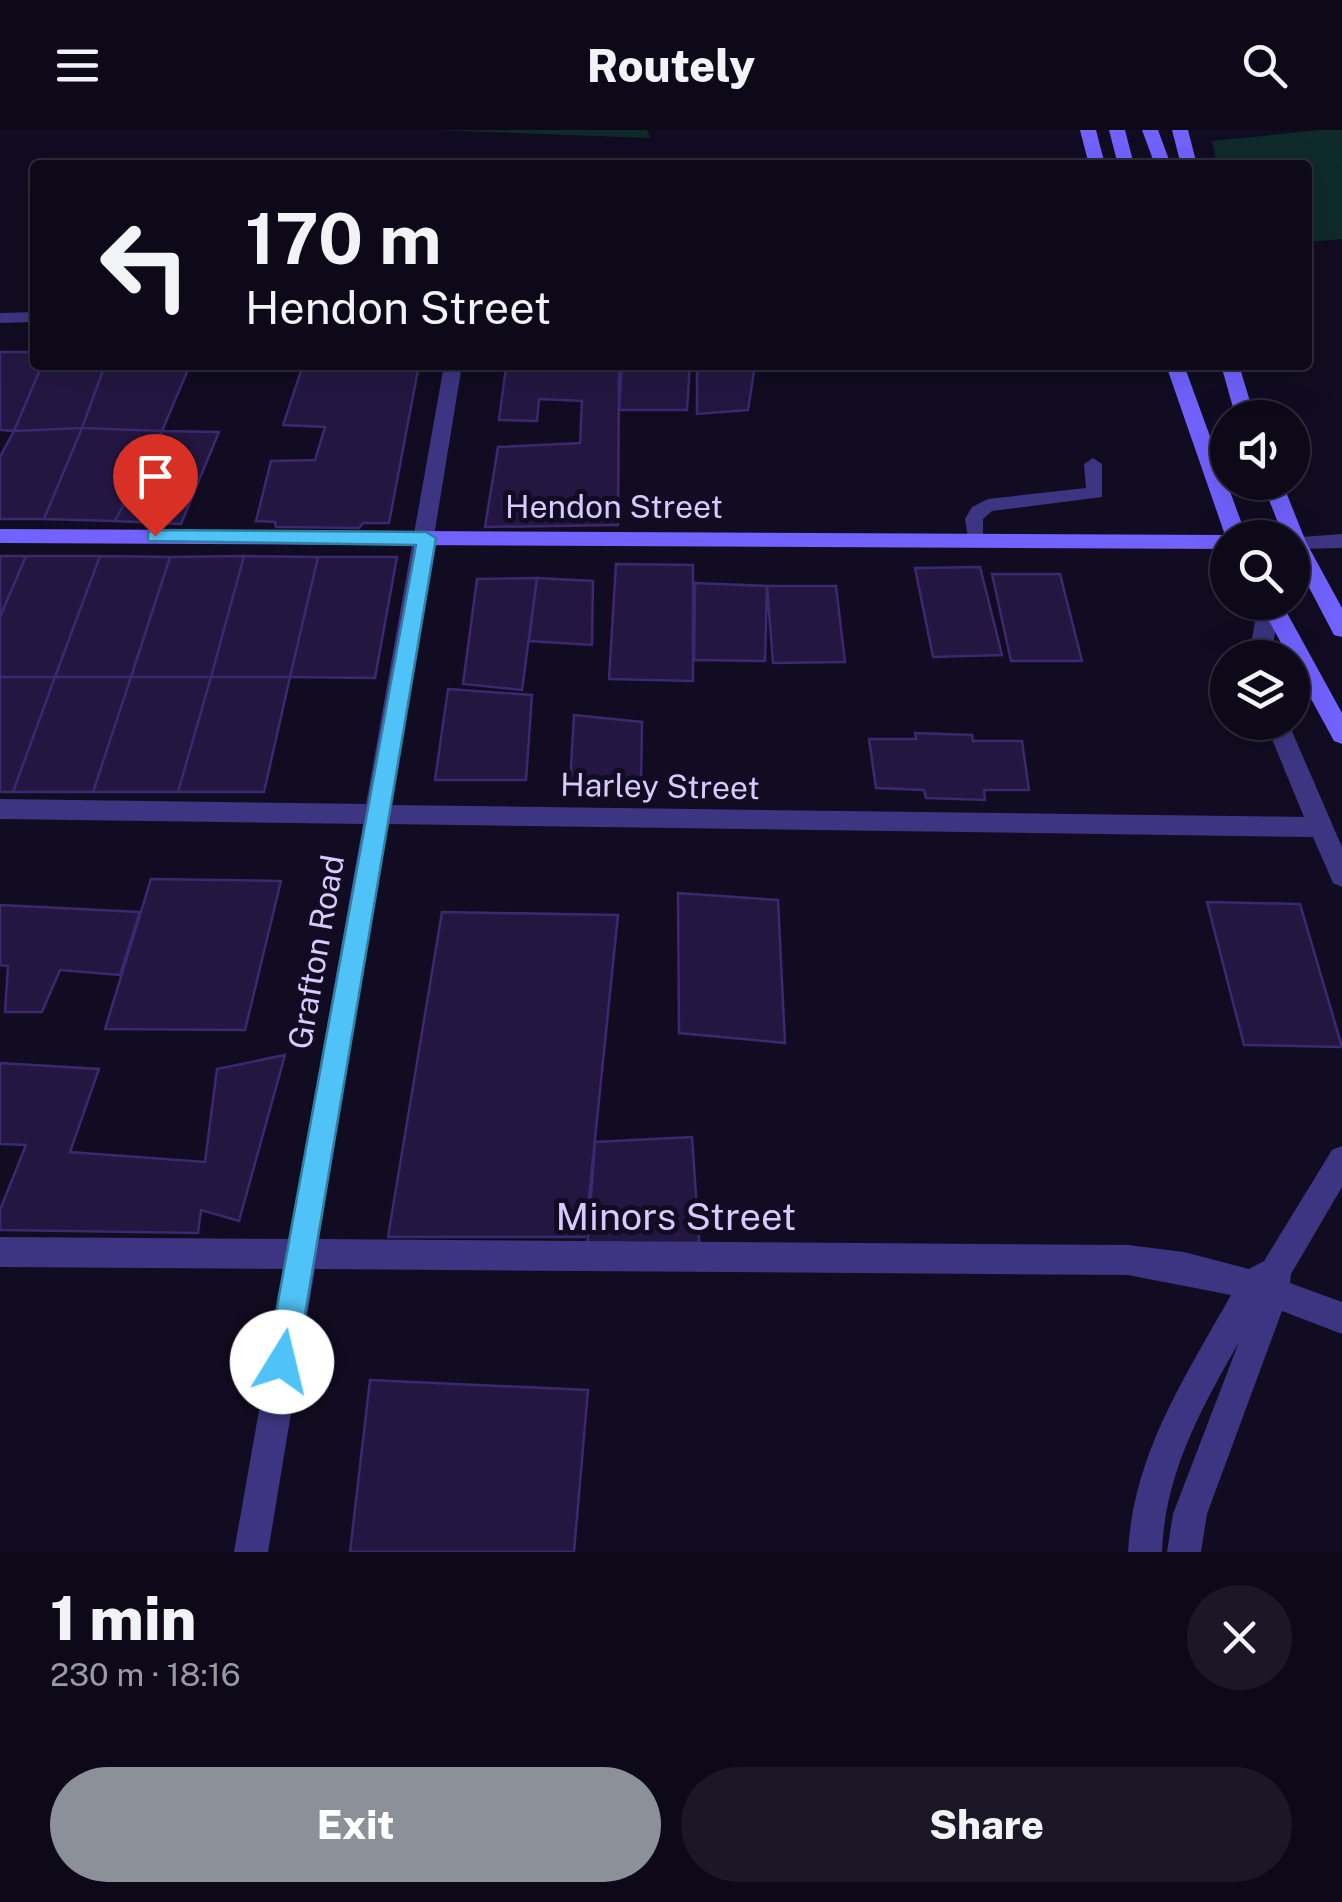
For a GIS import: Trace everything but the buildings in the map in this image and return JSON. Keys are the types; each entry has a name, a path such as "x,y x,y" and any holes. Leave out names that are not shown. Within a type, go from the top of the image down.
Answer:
{"street":[{"path":"1088,130 1096,160"},
{"path":"1117,130 1125,160"},
{"path":"1150,130 1161,160"},
{"path":"1180,130 1188,160"},
{"path":"0,318 30,317"},
{"name":"Grafton Road","path":"251,1552 452,370"},
{"path":"1178,370 1231,520"},
{"path":"1232,370 1241,400"},
{"name":"Hendon Street","path":"0,536 1210,542"},
{"path":"1310,542 1342,541"},
{"path":"1310,564 1333,595 1342,629"},
{"path":"1279,620 1342,736"},
{"path":"1283,740 1342,876"},
{"name":"Harley Street","path":"0,809 1320,828"},
{"path":"1145,1552 1152,1486 1177,1428 1342,1160"},
{"name":"Minors Street","path":"0,1252 1128,1260 1268,1282 1342,1318"},
{"path":"1184,1552 1190,1514 1268,1282"}],"lane":[{"path":"976,540 972,519 976,511 988,506 1096,493 1093,464"}],"green space":[{"path":"435,130 647,130 650,138"},
{"path":"1342,130 1342,239 1312,242 1312,160 1216,160 1212,141"}],"route":[{"path":"155,536 426,538 282,1362"}]}
